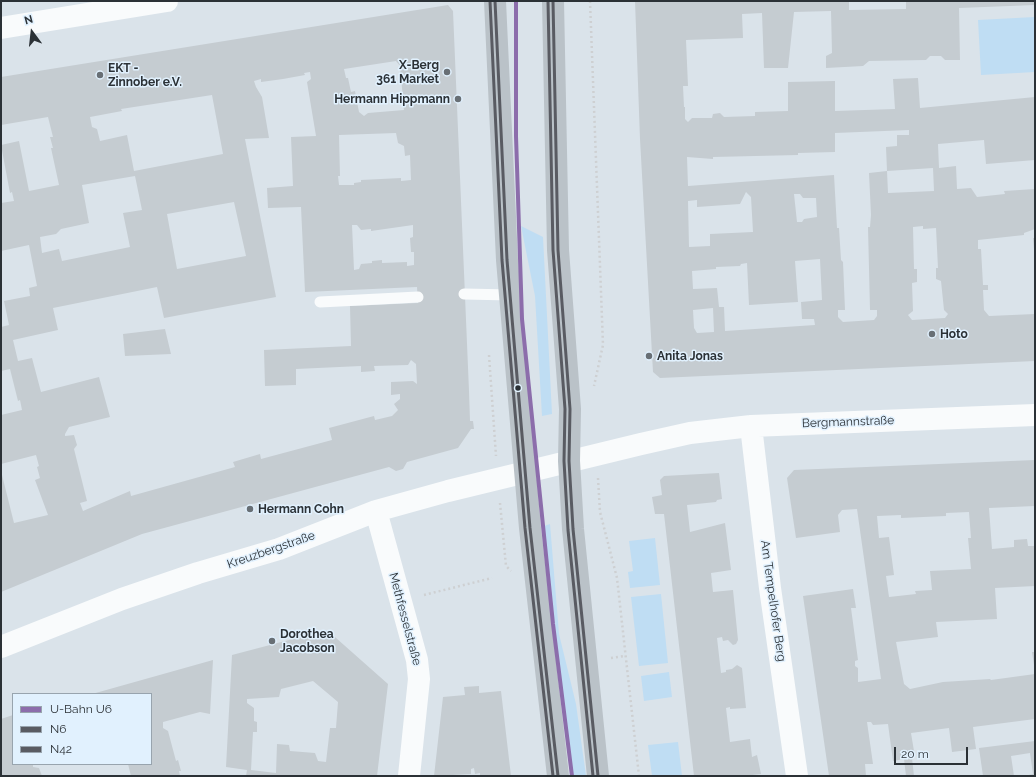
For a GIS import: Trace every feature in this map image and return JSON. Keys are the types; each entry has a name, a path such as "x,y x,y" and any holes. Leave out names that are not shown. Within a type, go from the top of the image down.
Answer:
{"main road":[{"path":"495,1 507,260 530,528 558,776"},
{"path":"553,1 558,250 570,409 569,461 578,582 598,776"}],"street":[{"path":"1,28 167,1"},
{"name":"Bergmannstraße","path":"569,461 690,433 751,426 1035,415"},
{"name":"Am Tempelhofer Berg","path":"751,426 770,588 797,776"},
{"name":"Kreuzbergstraße","path":"1,647 122,599 198,573 280,549 376,511 569,461"},
{"name":"Methfesselstraße","path":"376,511 417,660 420,679 410,776"}],"lane":[{"path":"464,294 511,295"},
{"path":"320,302 418,297"}],"path":[{"path":"590,1 603,345 592,394"},
{"path":"600,512 616,578 639,776"},
{"path":"424,595 492,578"},
{"path":"611,658 625,656"}],"shaded area":[{"path":"1035,17 1035,72 981,75 978,20"},
{"path":"521,226 543,237 552,414 542,416 535,296"},
{"path":"550,524 559,634 576,704 586,776 571,776 544,526"},
{"path":"655,538 660,585 630,588 628,572 633,571 629,541"},
{"path":"661,594 668,663 639,666 631,597"},
{"path":"669,672 672,697 644,701 641,676"},
{"path":"678,742 682,776 652,776 648,745"}],"building":[{"path":"635,1 849,1 849,10 906,9 906,1 1035,1 1035,5 959,8 960,60 945,60 941,56 930,56 926,60 869,61 863,66 826,68 826,56 832,53 831,11 794,12 788,68 764,68 762,13 742,14 743,38 686,40 688,86 683,86 685,119 688,122 692,118 712,118 713,114 720,113 724,117 755,116 755,112 788,111 788,82 835,81 835,111 895,109 893,79 918,78 920,108 1035,97 1035,160 986,164 984,140 938,144 939,168 956,166 957,189 971,188 977,197 1005,194 1004,191 1035,189 1035,229 1024,233 1024,235 978,240 978,249 981,249 983,285 988,285 988,290 983,290 984,310 989,316 1035,314 1035,361 660,378 653,372 640,139","holes":["909,130 909,135 897,135 897,146 886,147 887,171 869,173 871,215 870,227 868,227 870,310 877,310 877,316 874,320 843,322 838,317 838,310 845,310 843,262 841,260 839,228 837,228 834,175 688,186 687,157 713,159 713,157 798,155 798,153 835,152 835,133","933,168 934,191 888,193 887,171","746,192 751,197 753,232 710,234 710,246 689,247 688,201 697,200 697,207 740,204","794,194 800,194 803,198 816,198 817,217 804,219 802,222 797,222","923,226 923,229 936,228 938,268 936,268 936,279 941,281 944,310 948,314 945,318 912,320 908,315 913,311 912,283 917,282 917,269 914,269 913,227","820,259 822,300 801,302 802,319 814,319 815,325 725,331 724,307 719,307 717,288 693,289 692,271 716,269 716,267 740,266 741,264 747,263 749,305 798,302 795,261","713,308 714,332 697,333 694,328 693,310"]},
{"path":"448,5 453,11 470,421 473,421 474,429 471,429 458,448 407,462 403,469 396,471 389,467 142,534 1,592 1,471 14,523 48,515 35,480 40,478 36,455 1,464 1,415 22,410 20,400 18,401 10,369 1,371 1,327 9,325 4,301 30,296 29,288 37,286 29,245 1,251 1,203 14,201 12,192 10,193 1,145 19,141 29,191 59,185 51,148 53,148 50,137 53,137 48,117 1,125 1,77","holes":["396,61 400,66 404,110 368,113 364,116 359,112 355,91 351,92 348,78 346,78 344,69","310,72 311,79 307,82 316,136 291,137 293,186 267,188 268,208 301,207 305,292 417,287 418,303 350,306 351,346 264,350 265,386 296,385 296,369 361,366 361,372 375,371 374,366 408,365 411,360 416,364 417,384 413,381 391,382 391,395 400,394 400,399 394,404 398,410 392,416 375,420 374,416 329,428 332,440 261,459 260,454 233,462 235,467 131,496 130,491 83,511 80,503 87,501 74,449 77,445 74,435 65,436 65,434 69,427 110,417 99,377 41,392 32,358 18,361 13,340 58,330 53,308 157,287 164,318 276,297 245,139 269,138 262,97 254,81 261,79 261,82 305,75 304,73","212,95 223,154 134,171 127,135 100,141 97,129 92,127 90,117 122,111 121,109","396,133 398,143 404,146 405,156 410,155 411,180 401,181 401,178 361,180 361,182 354,183 354,185 339,185 338,176 340,176 339,135","135,176 142,210 123,213 130,247 62,261 59,249 42,253 40,237 56,234 61,229 89,223 82,185","234,202 246,256 177,269 167,214","352,225 357,225 361,230 371,229 371,231 413,225 413,237 410,238 411,252 414,252 414,265 407,266 407,262 382,263 382,260 361,264 359,269 354,270"]},
{"path":"1033,238 1035,238 1035,249 1034,249"},
{"path":"165,329 171,354 125,356 123,334"},
{"path":"1035,460 1035,506 989,508 992,549 1014,547 1014,540 1027,539 1028,546 1035,546 1035,586 995,588 997,619 936,622 938,637 896,642 904,684 910,689 943,682 991,680 1035,674 1035,719 973,727 976,749 952,752 949,728 911,733 915,757 912,758 914,776 906,776 904,759 893,761 888,724 873,725 871,722 867,722 873,764 865,764 866,776 829,776 803,596 853,589 856,608 851,608 858,660 855,661 855,666 858,668 858,682 881,679 857,509 842,510 838,515 840,532 796,538 787,478 794,470","holes":["969,512 971,538 968,538 971,569 930,571 932,590 915,591 916,594 889,597 886,576 894,575 889,537 879,538 877,516 901,515 901,518 946,516 946,513"]},
{"path":"719,473 722,499 717,500 716,502 687,505 690,532 725,523 731,570 711,573 713,592 733,590 738,640 736,644 733,645 728,640 723,641 722,637 717,638 721,673 732,669 737,665 742,668 746,708 726,708 730,742 750,739 752,757 757,755 761,774 744,776 694,776 664,514 655,514 652,497 662,495 660,480 664,476"},
{"path":"327,630 388,684 377,776 246,776 247,770 226,767 232,655","holes":["313,681 338,702 336,728 330,728 326,762 318,761 315,753 290,751 289,745 277,744 276,773 251,770 253,732 257,732 257,722 254,721 254,708 247,703 247,699 279,697 281,689"]},
{"path":"1032,652 1035,652 1035,665 1034,665"},
{"path":"213,660 210,714 200,712 163,722 163,728 168,731 176,761 178,760 181,771 179,771 180,776 131,776 128,765 152,765 152,693 96,693"},
{"path":"479,686 479,693 501,691 511,776 480,776 480,773 475,774 474,768 471,769 471,774 434,776 443,697 465,695 464,687"},
{"path":"12,715 12,765 33,765 33,767 39,768 42,776 1,776 1,719"},
{"path":"1035,741 1035,776 1024,776 1033,774 1030,753 1011,756 1014,776 983,776 979,748"}],"metro line":[{"name":"U6","path":"516,1 516,136 522,319 553,624 572,776"}],"transit line":[{"name":"N42","path":"490,1 502,260 525,528 553,776"},
{"name":"N6","path":"495,1 507,260 530,528 558,776"},
{"name":"N42","path":"548,1 553,250 565,409 564,461 568,530 593,776"},
{"name":"N6","path":"553,1 558,250 570,409 569,461 573,529 598,776"}],"place":[{"name":"X-Berg 361 Market","path":"447,72"},
{"name":"EKT - Zinnober e.V.","path":"100,75"},
{"name":"Hermann Hippmann","path":"458,99"},
{"name":"Hoto","path":"932,334"},
{"name":"Anita Jonas","path":"649,356"},
{"name":"Hermann Cohn","path":"250,509"},
{"name":"Dorothea Jacobson","path":"272,641"}]}
